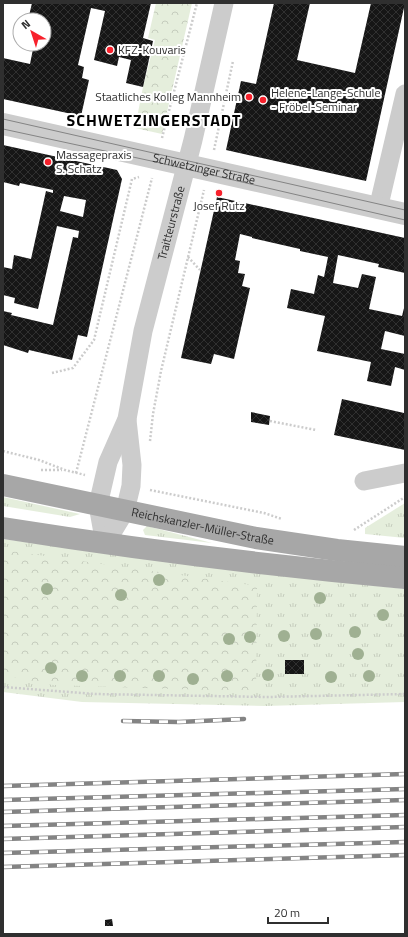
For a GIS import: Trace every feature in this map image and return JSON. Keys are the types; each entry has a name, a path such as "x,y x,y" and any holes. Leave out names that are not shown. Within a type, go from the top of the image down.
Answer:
{"main road":[{"name":"Reichskanzler-Müller-Straße","path":"3,485 256,538 337,550 405,557"},
{"name":"Reichskanzler-Müller-Straße","path":"3,528 105,544 335,572 405,578"}],"street":[{"name":"Traitteurstraße","path":"105,544 98,505 108,462 127,419 143,331 187,165 224,3"},
{"path":"378,209 405,94"},
{"name":"Schwetzinger Straße","path":"3,124 155,166 187,165 405,214"},
{"name":"Traitteurstraße","path":"105,544 125,511 131,486 132,465 127,419"},
{"path":"364,481 405,473"}],"path":[{"path":"76,473 197,3"},
{"path":"52,373 73,368 94,340 132,178 155,166"},
{"path":"188,257 200,270"},
{"path":"150,444 153,414 161,371"},
{"path":"270,421 316,430"},
{"path":"3,452 39,460 65,470 104,479"},
{"path":"131,486 264,513 285,520"},
{"path":"349,534 405,496"},
{"path":"3,687 95,694 252,697 405,694"}],"green space":[{"path":"156,3 192,3 162,134 135,128 143,87 155,40 148,38"},
{"path":"3,497 80,514 70,517 3,506"},
{"path":"405,503 405,538 365,534 365,528"},
{"path":"147,526 212,543 145,535 143,530"},
{"path":"3,539 241,571 405,589 405,702 265,706 82,702 3,692"},
{"path":"3,550 257,586 256,690 236,691 53,685 3,675"}],"building":[{"path":"32,3 151,3 143,38 153,41 143,87 126,83 131,60 119,57 117,66 94,60 105,11 91,8 78,65 84,67 82,78 89,80 81,116 3,99 3,58 30,64 32,52 52,52 52,12 30,12"},
{"path":"274,3 310,3 297,60 355,73 371,3 405,3 366,181 226,150 241,81 256,84"},
{"path":"3,145 117,170 122,179 87,337 78,335 72,360 29,350 28,353 3,345 3,311 12,313 11,315 53,325 73,237 78,238 79,231 57,226 38,309 14,303 15,298 3,295 3,267 12,269 14,255 31,259 46,191 53,193 53,190 20,183 19,186 3,182","holes":["64,196 86,200 83,217 60,211"]},
{"path":"217,197 405,238 405,273 378,267 379,264 338,255 333,283 358,288 362,274 376,277 369,309 402,316 405,304 405,336 385,331 381,349 405,354 405,370 395,367 391,386 367,381 371,362 317,351 325,316 287,308 291,289 314,294 318,275 324,277 328,257 300,251 300,249 240,234 235,260 240,261 238,273 245,274 242,286 250,288 234,359 214,354 211,364 181,358"},
{"path":"342,399 404,413 405,450 334,435"},
{"path":"251,412 270,416 269,425 251,422"},
{"path":"285,660 304,660 304,674 285,674"},
{"path":"112,919 113,926 105,926 105,920"}],"tram line":[{"path":"3,119 405,210"},
{"path":"3,129 156,162 405,220"}],"railway":[{"path":"123,721 179,722 244,719"},
{"path":"3,786 405,774"},
{"path":"3,800 405,789"},
{"path":"3,812 405,800"},
{"path":"3,826 405,815"},
{"path":"3,839 405,827"},
{"path":"3,853 405,842"},
{"path":"3,867 405,855"}],"place":[{"name":"KFZ-Kouvaris","path":"110,50"},
{"name":"Staatliches Kolleg Mannheim","path":"249,97"},
{"name":"Helene-Lange-Schule - Fröbel-Seminar","path":"263,100"},
{"name":"Massagepraxis S. Schatz","path":"48,162"},
{"name":"Josef Rutz","path":"219,193"}],"district":[{"name":"SCHWETZINGERSTADT","path":"154,120"}]}
